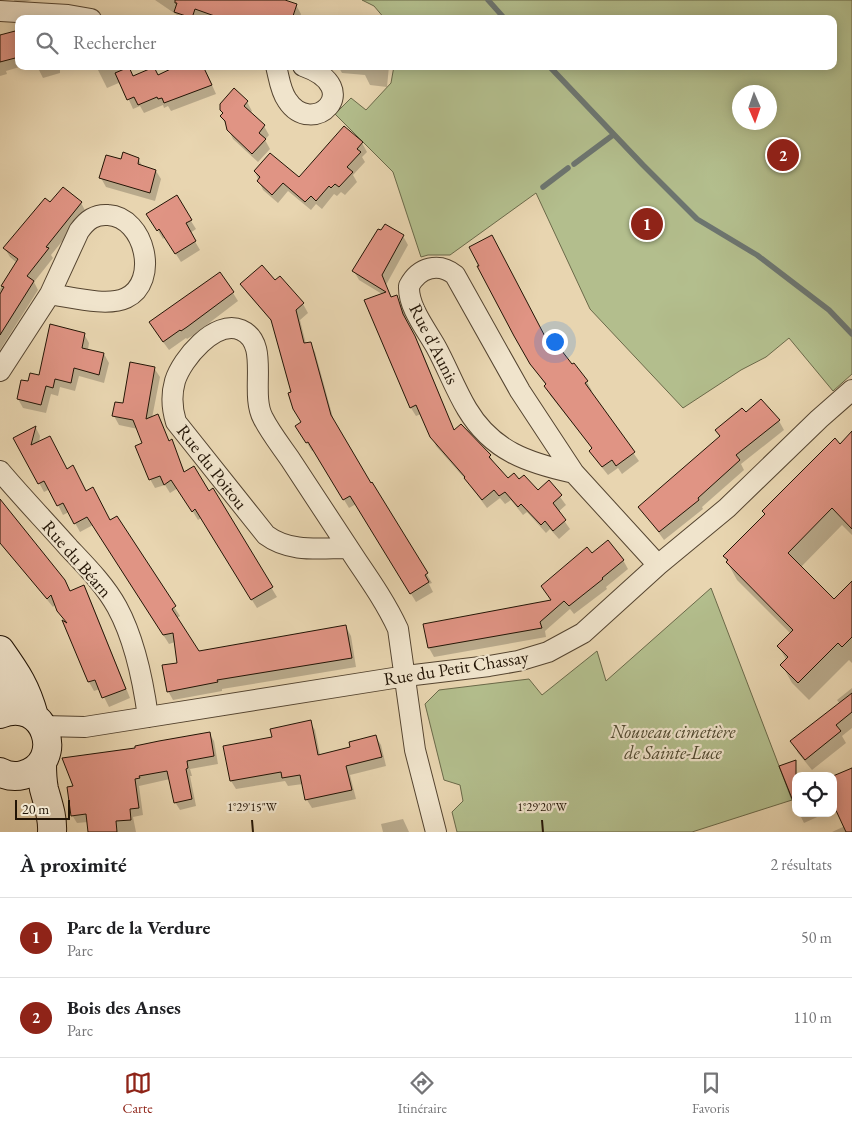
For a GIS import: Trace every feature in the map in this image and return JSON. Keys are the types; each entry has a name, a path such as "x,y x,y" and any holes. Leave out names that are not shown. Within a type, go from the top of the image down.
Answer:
{"street":[{"path":"0,11 69,8 83,15"},
{"path":"277,70 282,92 292,107 301,112 316,114 324,111 329,105 332,92 330,82 314,70"},
{"path":"0,371 50,294 79,231 86,222 91,218 106,215 116,216 125,220 138,235 144,256 144,271 139,286 134,293 126,298 102,302 50,294"},
{"name":"Rue d'Aunis","path":"574,473 529,462 492,440 480,428 466,408 438,351 410,302 409,286 419,272 428,268 440,267 455,275 520,391 574,473 658,565"},
{"name":"Rue du Poitou","path":"348,548 300,548 286,546 274,541 266,535 176,422 172,408 174,383 179,370 208,336 219,330 231,328 241,330 251,337 256,345 258,356 256,390 262,416 390,612 398,629 415,750 436,832"},
{"name":"Rue du Petit Chassay","path":"41,738 64,738 85,727 406,676 489,666 518,661 548,652 583,633 658,565 727,508 819,419 852,390"},
{"name":"Rue du Béarn","path":"0,471 89,569 105,588 116,606 126,626 133,647 148,717"},
{"path":"0,650 20,679 30,701 41,738 42,775 49,805 52,832"},
{"path":"0,683 2,690 0,702"},
{"path":"0,714 13,710 27,712 41,738 28,773 4,775"},
{"path":"4,775 30,796 44,832"}],"green space":[{"path":"362,0 852,0 852,374 833,391 789,338 766,357 741,370 683,408 590,309 536,193 450,255 428,255 421,257 393,172 335,114 351,98 366,110 391,83 393,70 837,70 837,15 382,15 374,6"},
{"name":"Nouveau cimetière de Sainte-Luce","path":"711,588 792,800 692,832 457,832 452,812 463,801 460,785 444,780 425,704 439,690 529,679 542,695 597,651 606,681"}],"building":[{"path":"175,0 285,0 297,4 293,15 212,15 195,9 193,15 183,15 174,12 177,3 175,3"},
{"path":"15,31 15,58 0,62 0,35"},
{"path":"122,70 130,70 133,76 147,70 156,70 158,75 169,70 205,70 212,85 164,103 162,98 158,99 157,97 138,105 134,97 127,100 115,73"},
{"path":"234,88 248,101 244,106 265,125 259,133 266,139 252,154 227,130 225,121 220,116 223,113 220,110 220,104"},
{"path":"344,126 363,142 357,149 361,152 347,167 353,172 339,187 335,184 331,188 329,186 316,201 311,196 305,202 283,183 272,195 257,181 260,177 254,171 270,153 299,177"},
{"path":"123,152 139,158 138,164 156,170 150,193 99,178 106,155 121,159"},
{"path":"63,187 82,202 46,247 49,248 27,276 34,281 0,335 0,294 4,287 1,286 18,259 3,248 45,198 50,202"},
{"path":"177,195 192,220 186,223 196,241 175,254 159,229 157,231 146,214"},
{"path":"385,224 404,235 382,275 391,297 397,295 403,314 415,336 454,430 461,424 491,455 489,457 508,478 514,473 519,479 524,475 538,490 549,480 562,495 553,503 566,520 553,531 545,521 541,525 521,504 518,507 505,492 499,496 494,490 482,500 465,477 430,437 416,405 410,408 364,300 386,292 352,271 378,229 381,230"},
{"path":"492,235 550,346 555,342 572,364 574,363 588,381 585,383 635,452 616,466 612,460 602,467 589,451 592,448 544,386 546,384 530,364 514,336 469,247"},
{"path":"262,265 275,280 280,276 304,303 296,310 304,343 311,342 331,415 428,573 425,575 429,582 410,594 350,496 343,500 308,442 306,443 295,426 301,422 293,409 288,393 291,392 271,320 240,284"},
{"path":"220,272 234,292 187,327 163,342 149,322"},
{"path":"50,324 85,333 82,348 104,353 99,375 74,368 71,383 55,379 53,388 46,386 41,405 17,399 21,380 28,381 30,373 39,375"},
{"path":"130,362 155,367 146,419 158,414 169,441 172,439 184,472 194,466 209,491 213,488 273,587 251,600 195,509 192,512 171,480 164,485 160,476 149,480 135,446 142,443 133,420 112,416 115,402 123,403"},
{"path":"761,399 780,420 736,455 740,460 698,498 699,500 659,532 638,507 720,436 715,430 742,408 746,412"},
{"path":"36,426 31,445 50,436 67,469 73,465 86,491 93,487 110,520 117,516 176,606 172,609 199,651 346,625 352,658 217,680 218,682 167,692 162,665 177,663 173,633 163,635 87,517 74,524 63,503 57,506 44,481 38,484 13,438"},
{"path":"852,431 852,529 832,508 788,553 834,599 852,581 852,637 842,647 838,643 798,683 780,665 788,657 777,646 793,630 726,562 728,560 723,556 765,514 762,511 835,438 840,444"},
{"path":"0,499 65,580 70,591 84,585 126,689 102,698 95,680 88,682 62,620 67,623 57,611 51,595 47,599 0,543"},
{"path":"608,540 624,560 569,606 564,601 540,622 542,628 428,648 423,624 551,600 541,586 587,547 592,553"},
{"path":"852,693 852,712 836,725 841,731 805,760 790,741"},
{"path":"311,720 318,755 350,747 349,742 376,735 382,757 346,766 352,790 305,800 300,775 282,778 281,772 230,781 223,746 272,737 270,729"},
{"path":"210,732 214,756 187,761 188,768 186,769 192,799 174,803 167,771 139,776 140,778 135,779 139,808 130,809 131,820 116,821 117,832 88,832 86,814 71,816 67,787 73,786 62,758 135,748 135,746"},
{"path":"796,760 796,772 792,772 792,798 779,766"},
{"path":"852,768 852,832 846,832 837,813 837,774"}],"waterway":[{"path":"488,0 501,15"},
{"path":"553,70 697,219 757,255 829,310 852,334"},
{"path":"574,164 613,135"},
{"path":"543,187 568,168"}],"place":[{"name":"Bois des Anses","path":"783,155"},
{"name":"Parc de la Verdure","path":"647,224"}]}
